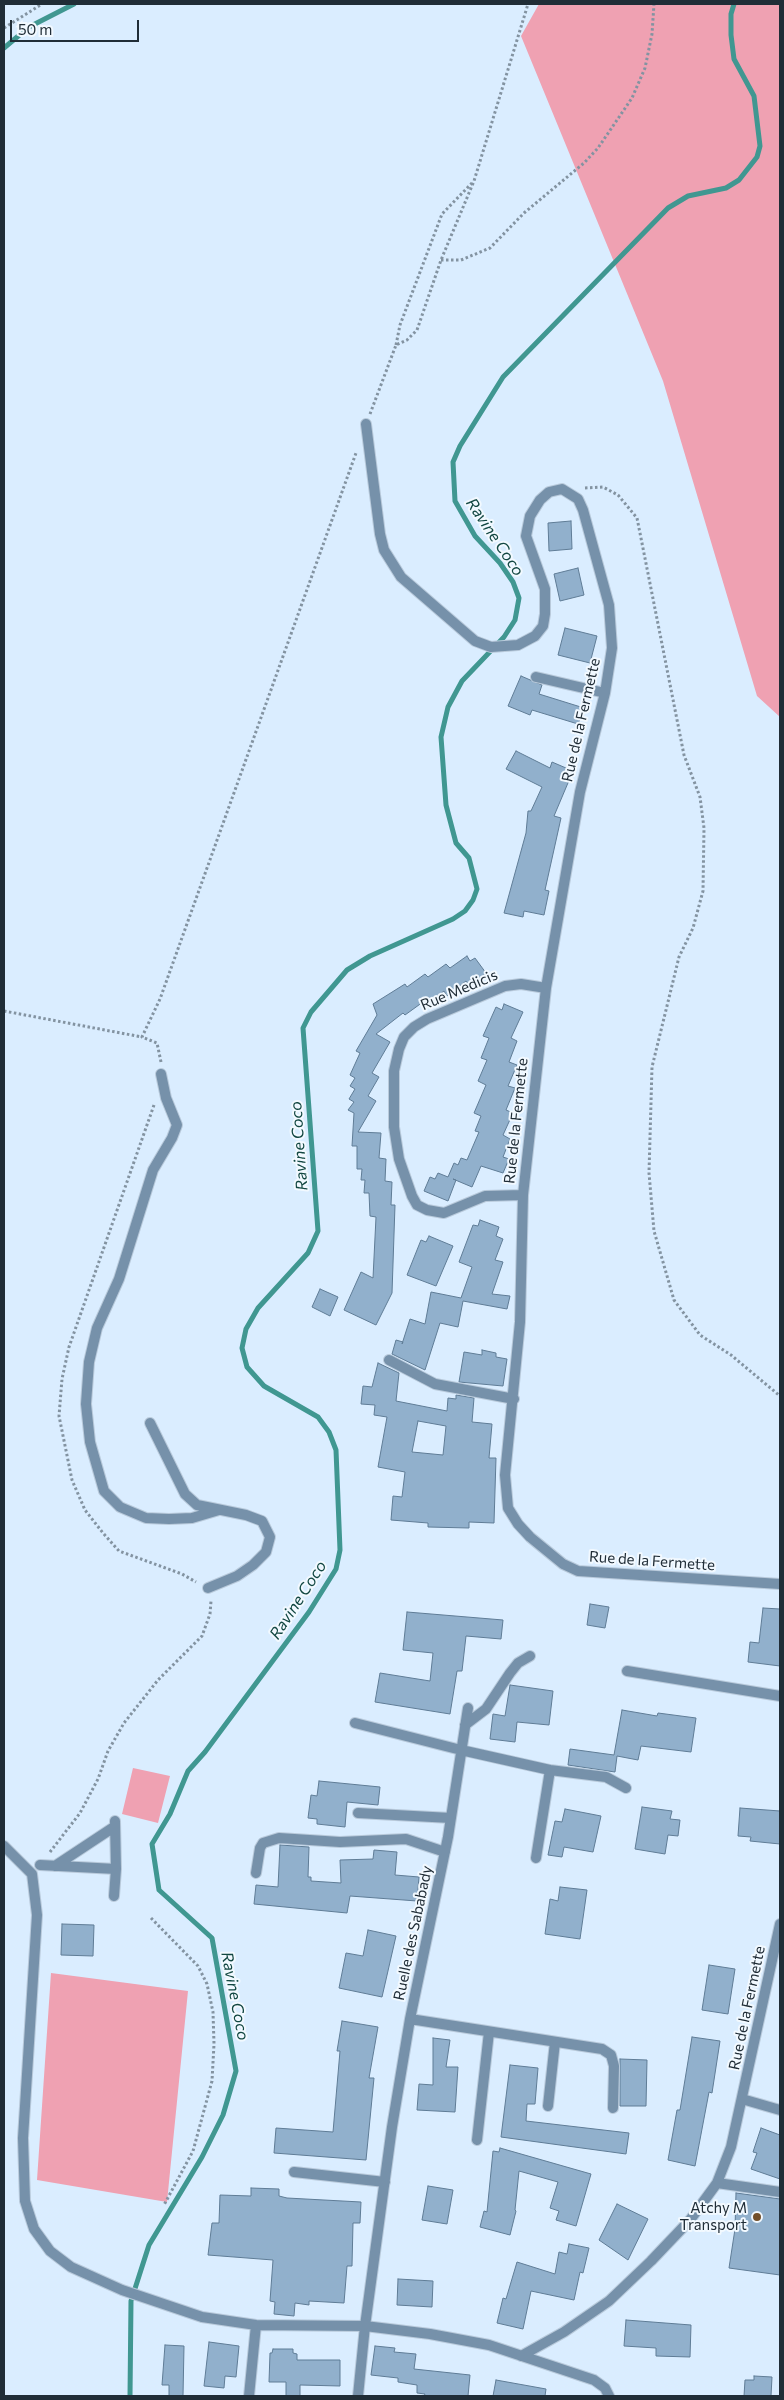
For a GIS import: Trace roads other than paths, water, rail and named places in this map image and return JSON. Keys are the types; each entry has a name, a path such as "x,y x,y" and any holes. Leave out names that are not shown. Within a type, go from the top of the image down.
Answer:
{"street":[{"name":"Rue de la Fermette","path":"366,424 380,534 384,550 392,566 400,577 475,641 491,647 518,645 535,636 543,626 545,589 526,536 530,516 540,500 548,492 562,489 570,492 578,499 583,510 609,605 612,648 605,693 580,792 546,988 523,1195 520,1322 514,1399 505,1475 508,1508 518,1524 530,1537 563,1564 578,1571 780,1584"},
{"path":"536,677 605,693"},
{"name":"Rue Medicis","path":"523,1195 484,1196 444,1213 427,1210 417,1205 398,1159 394,1126 394,1071 399,1049 404,1038 414,1027 427,1019 505,986 521,984 546,988"},
{"path":"161,1074 166,1098 177,1125 172,1138 153,1170 119,1280 97,1328 89,1362 86,1404 90,1442 104,1491 120,1507 146,1518 169,1519 192,1518 220,1510"},
{"path":"389,1360 435,1384 514,1399"},
{"path":"150,1423 185,1494 197,1505 246,1515 262,1521 270,1537 266,1552 253,1565 237,1576 208,1588"},
{"path":"465,1725 486,1709 518,1663 530,1656"},
{"path":"628,1671 780,1696"},
{"name":"Ruelle des Sababady","path":"358,2396 365,2326 410,2020 445,1852 468,1708"},
{"path":"355,1723 550,1770 606,1777 626,1788"},
{"path":"536,1858 550,1770"},
{"path":"358,1813 451,1818"},
{"path":"55,1866 115,1824 116,1869 114,1896"},
{"name":"Ruelle des Sababady","path":"256,1873 260,1848 263,1843 279,1838 340,1842 406,1839 445,1852"},
{"path":"4,1846 32,1874 37,1915 23,2138 25,2201 34,2229 50,2250 71,2267 122,2290 202,2317 256,2325 365,2326 430,2334 489,2345 594,2380 605,2388 609,2396"},
{"path":"40,1865 116,1869"},
{"name":"Rue de la Fermette","path":"521,2356 564,2332 610,2301 690,2220 717,2183 731,2147 780,1924"},
{"name":"Ruelle des Sababady","path":"410,2020 602,2049 611,2055 614,2066 613,2108"},
{"path":"477,2140 489,2032"},
{"path":"548,2106 555,2042"},
{"path":"742,2099 780,2110"},
{"path":"294,2172 385,2182"},
{"path":"717,2183 780,2192"},
{"path":"249,2396 256,2325"}],"waterway":[{"path":"4,48 29,27 74,4"},
{"name":"Ravine Coco","path":"130,2396 131,2301 149,2245 202,2157 223,2115 236,2071 212,1938 159,1890 152,1844 170,1814 188,1771 205,1752 309,1612 336,1569 340,1550 336,1450 329,1432 318,1417 264,1386 247,1367 242,1348 246,1329 258,1308 308,1253 318,1231 303,1028 311,1012 347,970 370,956 453,919 465,911 473,900 477,889 469,858 456,843 446,805 441,737 448,707 462,681 504,637 515,620 519,598 513,582 500,563 475,536 455,501 453,462 460,446 503,377 668,208 688,196 726,188 739,180 757,157 760,146 754,96 734,59 731,35 731,14 734,4"}],"place":[{"name":"Atchy M Transport","path":"757,2217"}]}
